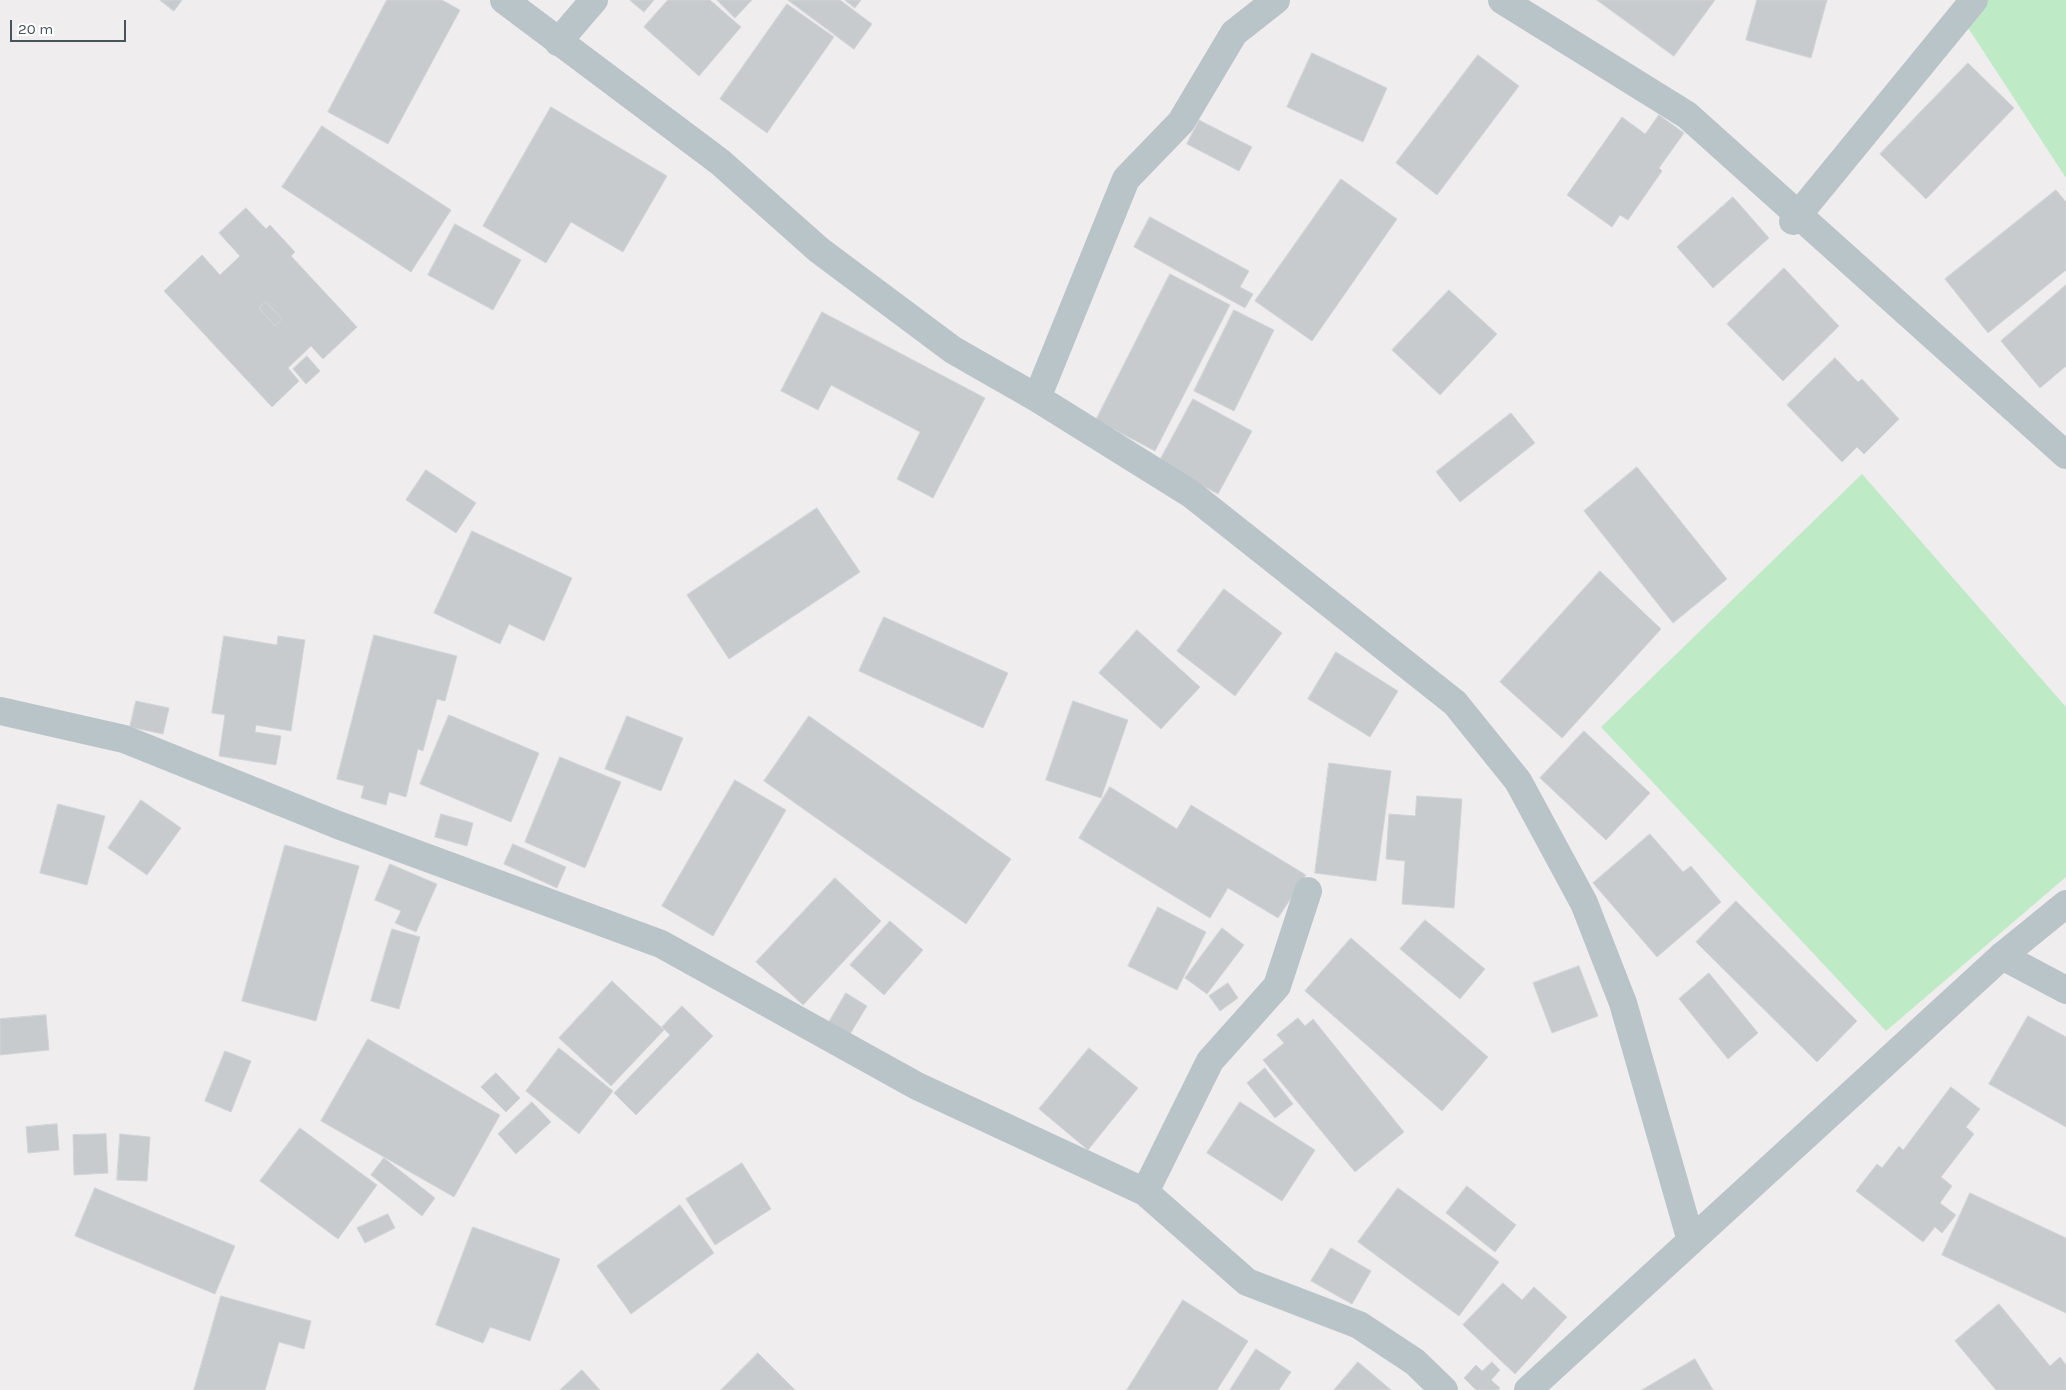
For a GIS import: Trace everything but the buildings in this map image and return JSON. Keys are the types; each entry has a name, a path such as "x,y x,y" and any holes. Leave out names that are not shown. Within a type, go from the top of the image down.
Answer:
{"street":[{"path":"504,0 720,162 819,250 953,350 1037,398 1191,494 1455,703 1518,781 1584,902 1623,1003 1691,1241"},
{"path":"558,42 594,0"},
{"path":"1037,398 1126,179 1181,122 1234,33 1276,0"},
{"path":"1502,0 1687,115 2066,455"},
{"path":"1793,221 1974,0"},
{"path":"0,711 124,739 338,825 661,944 917,1086 1146,1192 1247,1282 1359,1325 1415,1362 1444,1390"},
{"path":"1146,1192 1210,1061 1277,986 1308,891"},
{"path":"1528,1390 2002,956 2066,904"},
{"path":"2002,956 2066,990"}],"green space":[{"path":"1988,0 2066,0 2066,178 1961,17"},
{"path":"1862,474 2066,707 2066,877 1886,1031 1601,727"}]}
